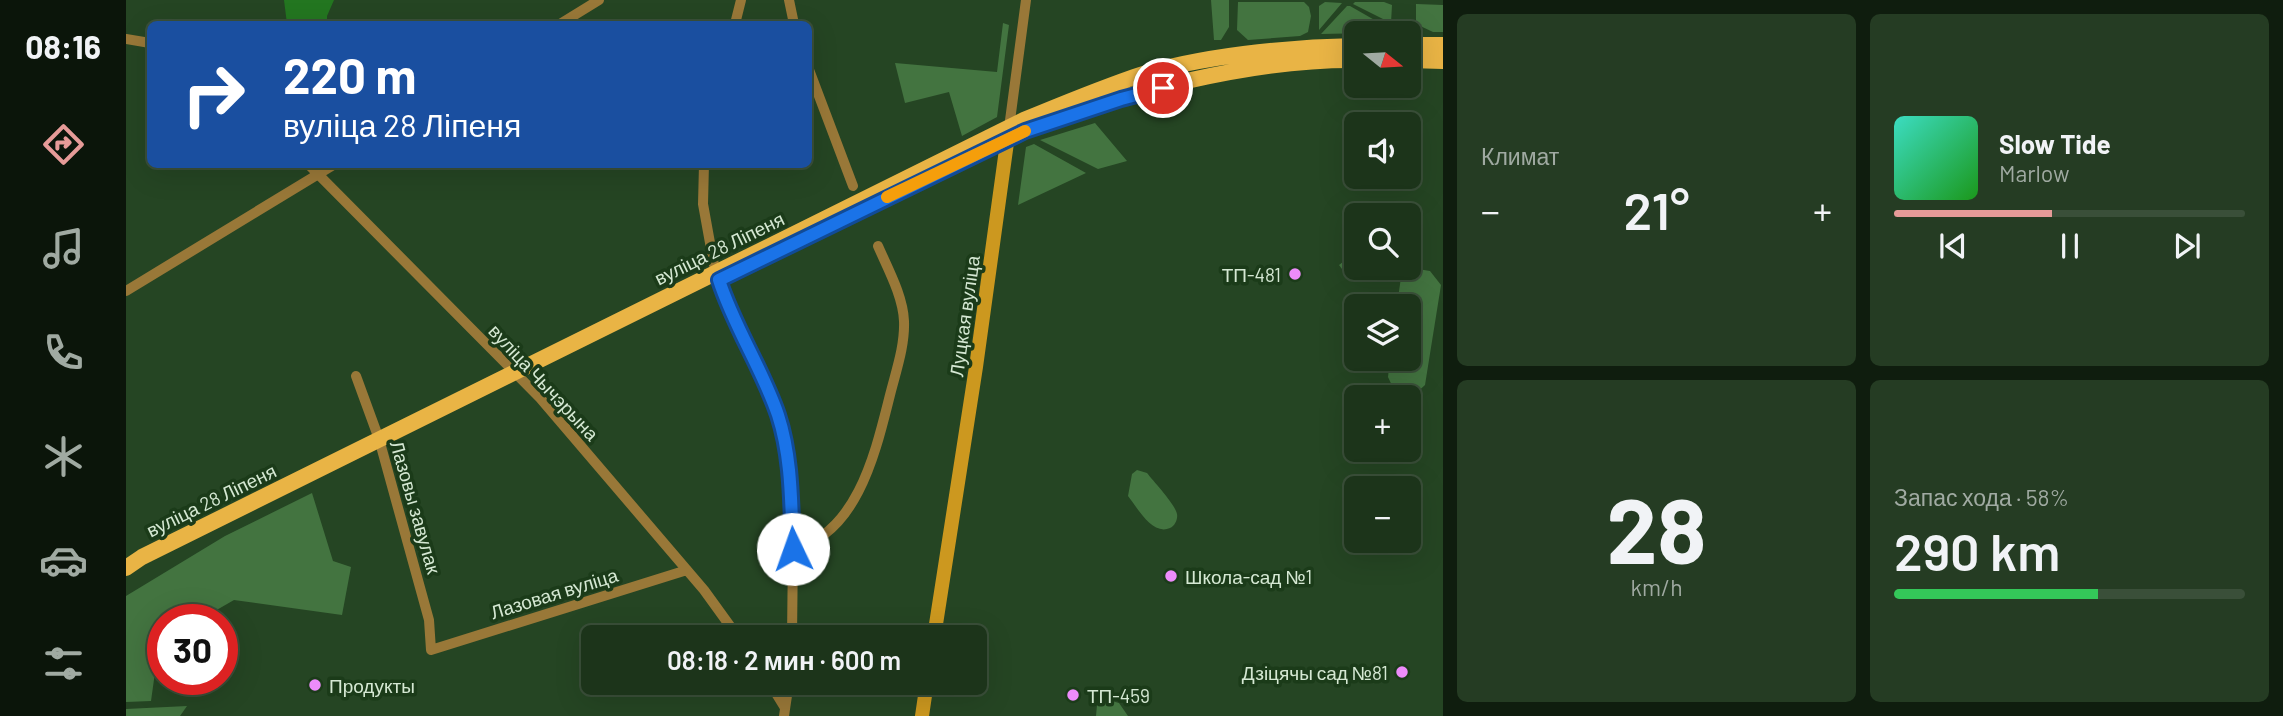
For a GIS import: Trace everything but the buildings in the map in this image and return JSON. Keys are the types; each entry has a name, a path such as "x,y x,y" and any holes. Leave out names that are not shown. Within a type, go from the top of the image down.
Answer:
{"main road":[{"path":"1421,45 1443,45"},
{"name":"вуліца 28 Ліпеня","path":"126,573 380,443 1086,95 1160,70 1246,55 1344,47"},
{"path":"1421,60 1443,61"},
{"name":"вуліца 28 Ліпеня","path":"1008,133 1025,131 1163,88 1247,69 1344,61"},
{"path":"1160,70 1163,88"},
{"name":"Луцкая вуліца","path":"936,625 976,367 1008,133"},
{"name":"вуліца 28 Ліпеня","path":"126,568 155,551 380,443"},
{"path":"922,716 925,695"}],"street":[{"path":"565,21 599,0"},
{"path":"736,21 741,0"},
{"path":"789,0 793,21"},
{"name":"Луцкая вуліца","path":"1008,133 1026,0"},
{"path":"126,38 147,42"},
{"path":"812,78 853,186"},
{"name":"вуліца Чычэрына","path":"312,168 545,404 687,570 729,625"},
{"path":"126,291 329,168"},
{"path":"704,168 704,218 718,276 729,309 770,395 788,456 793,549 792,625"},
{"path":"793,549 818,538 847,509 867,474 881,428 900,355 904,320 900,301 878,246"},
{"name":"Лазовы завулак","path":"356,376 380,443 429,620 431,650"},
{"name":"Лазовая вуліца","path":"431,650 687,570"},
{"path":"776,695 785,712"}],"green space":[{"path":"284,0 334,0 327,21 287,21"},
{"path":"1211,0 1229,0 1229,27 1221,40 1214,40"},
{"path":"1238,2 1304,2 1309,7 1311,16 1308,32 1300,36 1248,40 1237,30"},
{"path":"1325,2 1342,3 1319,30 1319,6"},
{"path":"1384,2 1392,5 1391,21 1387,21 1353,4"},
{"path":"1416,4 1443,5 1443,32 1433,32 1421,26 1421,21 1416,21"},
{"path":"1347,6 1376,21 1344,21 1344,34 1321,34"},
{"path":"1003,23 1009,25 997,117 962,136 949,92 905,103 895,63 997,72"},
{"path":"1095,123 1127,161 1098,169 1040,140"},
{"path":"1034,144 1086,173 1018,205 1026,147"},
{"path":"1421,270 1430,271 1441,285 1425,385 1421,389 1421,385 1392,385 1388,377 1389,371 1421,371 1421,294 1399,294 1401,280 1421,280"},
{"path":"1137,470 1147,473 1172,505 1177,516 1172,527 1163,529 1151,524 1128,496 1132,474"},
{"path":"312,493 333,561 351,567 342,615 234,600 227,604 147,604 147,695 152,695 151,701 126,702 126,596 225,536"},
{"path":"1105,699 1119,703 1128,716 1096,716 1097,705"},
{"path":"187,706 180,716 126,716 126,709"}],"slow traffic":[{"path":"887,197 1025,131"}],"place":[{"name":"ТП-481","path":"1295,274"},
{"name":"Школа-сад №1","path":"1171,576"},
{"name":"Дзіцячы сад №81","path":"1402,672"},
{"name":"Продукты","path":"315,685"},
{"name":"ТП-459","path":"1073,695"}],"route":[{"path":"793,549 788,456 783,435 770,395 729,309 719,280 1025,131 1163,88"}]}
